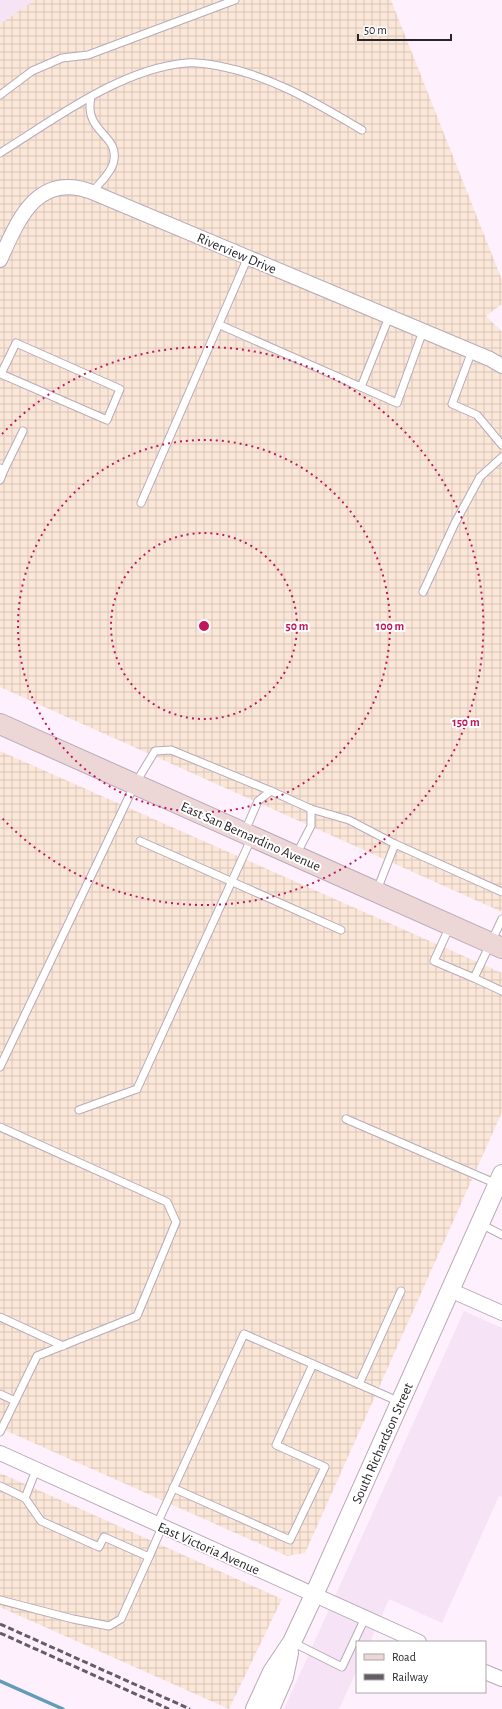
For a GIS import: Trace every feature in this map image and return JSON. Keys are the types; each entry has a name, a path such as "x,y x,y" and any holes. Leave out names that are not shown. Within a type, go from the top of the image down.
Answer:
{"main road":[{"name":"East San Bernardino Avenue","path":"0,724 496,945"}],"street":[{"name":"Riverview Drive","path":"0,260 20,218 34,201 43,194 64,188 75,188 92,192 248,257 472,351 502,366"},
{"name":"South Richardson Street","path":"255,1709 272,1672 292,1642 314,1595 500,1179"},
{"path":"450,1290 502,1313"},
{"name":"East Victoria Avenue","path":"0,1454 417,1641"},
{"path":"270,1709 284,1677 292,1642"},
{"path":"486,1672 502,1679"}],"lane":[{"path":"0,95 32,71 62,58 88,55 235,0"},
{"path":"0,153 91,97 144,73 186,63 202,63 250,73 282,85 362,130"},
{"path":"91,97 90,116 93,123 110,141 114,158 110,170 92,192"},
{"path":"141,503 220,325 248,257"},
{"path":"361,387 389,317"},
{"path":"220,325 397,403 423,331"},
{"path":"16,343 120,390 107,420 1,374 16,343"},
{"path":"472,351 452,404 477,415 502,445"},
{"path":"0,480 2,469 23,431"},
{"path":"422,592 455,523 480,477 502,457"},
{"path":"0,1067 134,784 155,751 171,750 311,809 349,820 395,844 502,892"},
{"path":"79,1110 137,1089 232,882 258,801 271,791"},
{"path":"295,856 312,826 311,809"},
{"path":"140,841 341,930"},
{"path":"376,892 395,844"},
{"path":"474,978 496,945 502,919"},
{"path":"451,925 434,961 502,991"},
{"path":"346,1119 500,1179"},
{"path":"0,1127 167,1202 176,1222 138,1316 37,1356 0,1432"},
{"path":"479,1224 502,1235"},
{"path":"359,1384 401,1291"},
{"path":"0,1317 63,1346"},
{"path":"0,1600 73,1620 109,1626 121,1619 149,1557 173,1488 244,1334 400,1402"},
{"path":"173,1488 290,1540 325,1467 276,1445 313,1364"},
{"path":"0,1394 15,1401"},
{"path":"25,1498 36,1470"},
{"path":"0,1486 25,1498 41,1521 99,1547 104,1537 149,1557"},
{"path":"292,1642 342,1667 364,1618"}],"shaded area":[{"path":"0,0 35,0 0,24"},
{"path":"35,0 391,0 502,280 502,304 486,316 502,332 502,912 0,687 0,24"},
{"path":"0,751 502,973 502,1112 305,1553 287,1556 0,1428"},
{"path":"464,1311 502,1328 502,1497 499,1496 442,1623 389,1599 370,1641 356,1641 356,1672 339,1709 284,1709"},
{"path":"0,1473 282,1599 229,1709 0,1607"}],"waterway":[{"path":"0,1681 63,1709"}],"railway":[{"path":"0,1624 190,1709"},
{"path":"0,1633 169,1709"}]}
